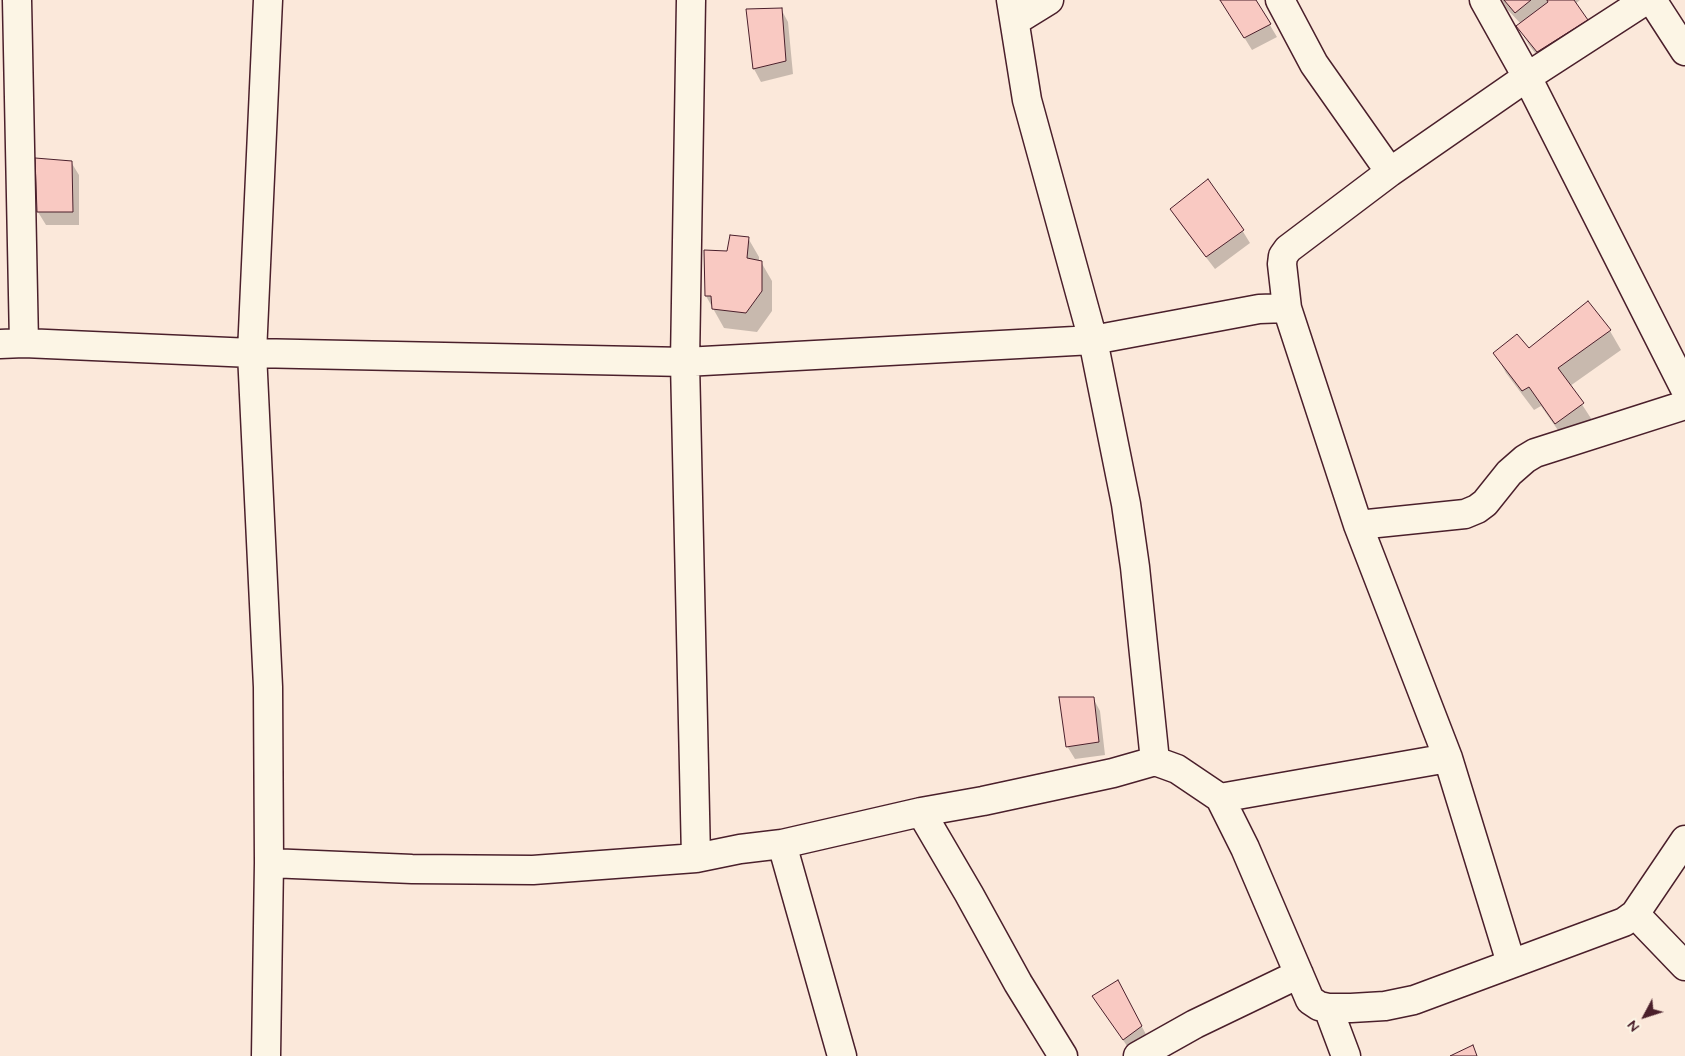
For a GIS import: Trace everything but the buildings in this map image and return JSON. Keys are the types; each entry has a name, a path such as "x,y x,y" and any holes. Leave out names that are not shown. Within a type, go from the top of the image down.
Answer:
{"street":[{"path":"17,0 12,343 252,353 685,362 1093,340 1259,308 1287,308"},
{"path":"266,1056 268,687 252,353 268,0"},
{"path":"690,0 685,362 696,858"},
{"path":"1050,0 1013,11 1027,100 1093,340 1127,513 1135,567 1155,761"},
{"path":"1280,0 1314,64 1390,172"},
{"path":"1484,0 1527,77 1685,389"},
{"path":"1511,963 1448,758 1358,526 1287,308 1282,264 1283,256 1296,243 1390,172 1527,77 1646,0"},
{"path":"1652,0 1685,51"},
{"path":"1358,526 1465,514 1485,503 1509,473 1524,459 1534,454 1685,405"},
{"path":"1220,798 1448,758"},
{"path":"268,864 412,870 533,870 696,858 740,849 782,844 921,812 984,801 1155,761 1176,769 1220,798 1245,848 1310,1000 1319,1006 1328,1008 1385,1006 1414,1000 1624,922 1635,914 1685,840"},
{"path":"921,812 1018,983 1063,1056"},
{"path":"782,844 842,1056"},
{"path":"1635,914 1685,966"},
{"path":"1138,1056 1195,1024 1299,974"},
{"path":"1328,1008 1346,1056"}]}
